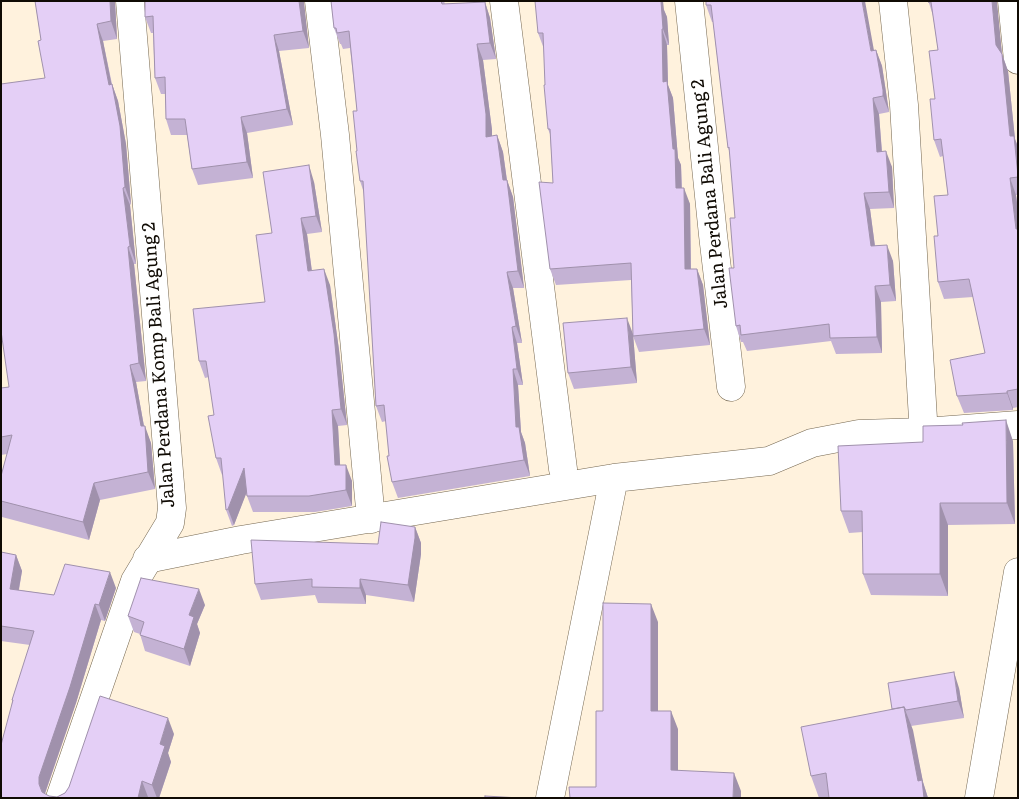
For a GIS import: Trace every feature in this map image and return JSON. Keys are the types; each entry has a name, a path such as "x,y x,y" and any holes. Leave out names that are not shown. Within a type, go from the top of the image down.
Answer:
{"street":[{"name":"Jalan Perdana Komp Bali Agung 2","path":"60,798 129,596 147,559 170,523 172,508 130,1"},
{"path":"319,1 335,135 371,519"},
{"path":"504,1 563,469"},
{"name":"Jalan Perdana Bali Agung 2","path":"689,1 713,235 732,387"},
{"path":"893,1 904,105 923,419"},
{"path":"1012,1 1018,60"},
{"path":"147,559 241,540 614,478 769,461 812,443 859,434 924,432 1018,425"},
{"path":"550,798 614,478"},
{"path":"980,798 1018,572"}],"building":[{"path":"35,1 110,1 111,21 97,24 109,85 112,84 120,126 125,187 123,188 130,246 128,247 139,363 130,365 141,426 145,426 148,472 94,483 83,522 1,501 1,476 12,435 1,437 1,388 9,387 1,331 1,84 45,78 38,41 41,40"},
{"path":"145,1 299,1 303,31 274,35 287,109 241,117 247,162 192,169 185,119 166,119 165,77 155,78 153,16 145,17"},
{"path":"331,1 441,1 442,4 485,2 490,43 477,44 486,114 486,137 497,135 503,180 507,180 518,271 507,272 516,326 512,327 517,369 513,369 516,427 519,427 524,460 392,482 387,456 389,456 384,405 376,406 363,181 360,181 356,151 353,111 357,111 349,31 337,33 336,28 334,28"},
{"path":"535,1 661,1 663,82 667,81 673,149 675,149 676,188 684,188 685,269 697,269 704,329 633,336 631,263 550,269 539,182 553,183 550,129 548,129 544,85 543,33 538,33"},
{"path":"706,1 862,1 871,51 876,50 883,90 883,96 873,98 877,152 886,151 889,192 864,193 871,246 887,245 890,285 875,286 877,337 830,338 829,324 741,335 740,325 736,326 729,268 734,268 730,218 735,218 729,147 711,5 706,5"},
{"path":"928,1 992,1 996,45 1002,54 1010,136 1014,136 1018,176 1010,178 1016,229 1018,229 1018,389 1007,391 1007,393 957,396 950,360 985,353 969,279 938,282 934,236 938,236 934,196 948,195 941,139 934,140 930,99 935,99 929,51 938,50 931,2 929,3"},
{"path":"309,165 316,216 301,218 308,271 324,269 334,334 341,409 332,410 335,465 346,465 346,490 309,496 247,496 244,468 226,510 221,458 216,458 208,416 214,415 206,361 199,361 193,309 265,302 256,235 272,233 263,172"},
{"path":"627,318 631,367 568,373 563,323"},
{"path":"1006,420 1007,503 940,503 940,574 863,574 862,511 841,511 838,446 923,442 923,426 963,425 962,423"},
{"path":"381,522 415,527 408,585 360,579 360,588 312,587 312,579 255,584 251,540 378,544"},
{"path":"1,552 16,555 10,589 54,595 65,564 110,572 99,605 95,604 70,687 39,777 39,784 42,792 49,796 57,797 65,793 69,787 100,696 168,718 160,744 165,746 152,785 142,781 138,798 1,798 1,745 12,700 34,631 1,626"},
{"path":"141,578 199,589 189,615 194,617 184,649 140,635 144,622 128,616"},
{"path":"603,603 651,604 651,711 671,711 671,770 734,773 733,798 570,798 569,787 596,787 596,711 603,711"},
{"path":"954,672 958,701 906,710 904,707 892,709 888,683"},
{"path":"904,707 918,781 922,780 924,798 829,798 826,773 811,776 801,727"},
{"path":"485,796 520,798 485,798"}]}
